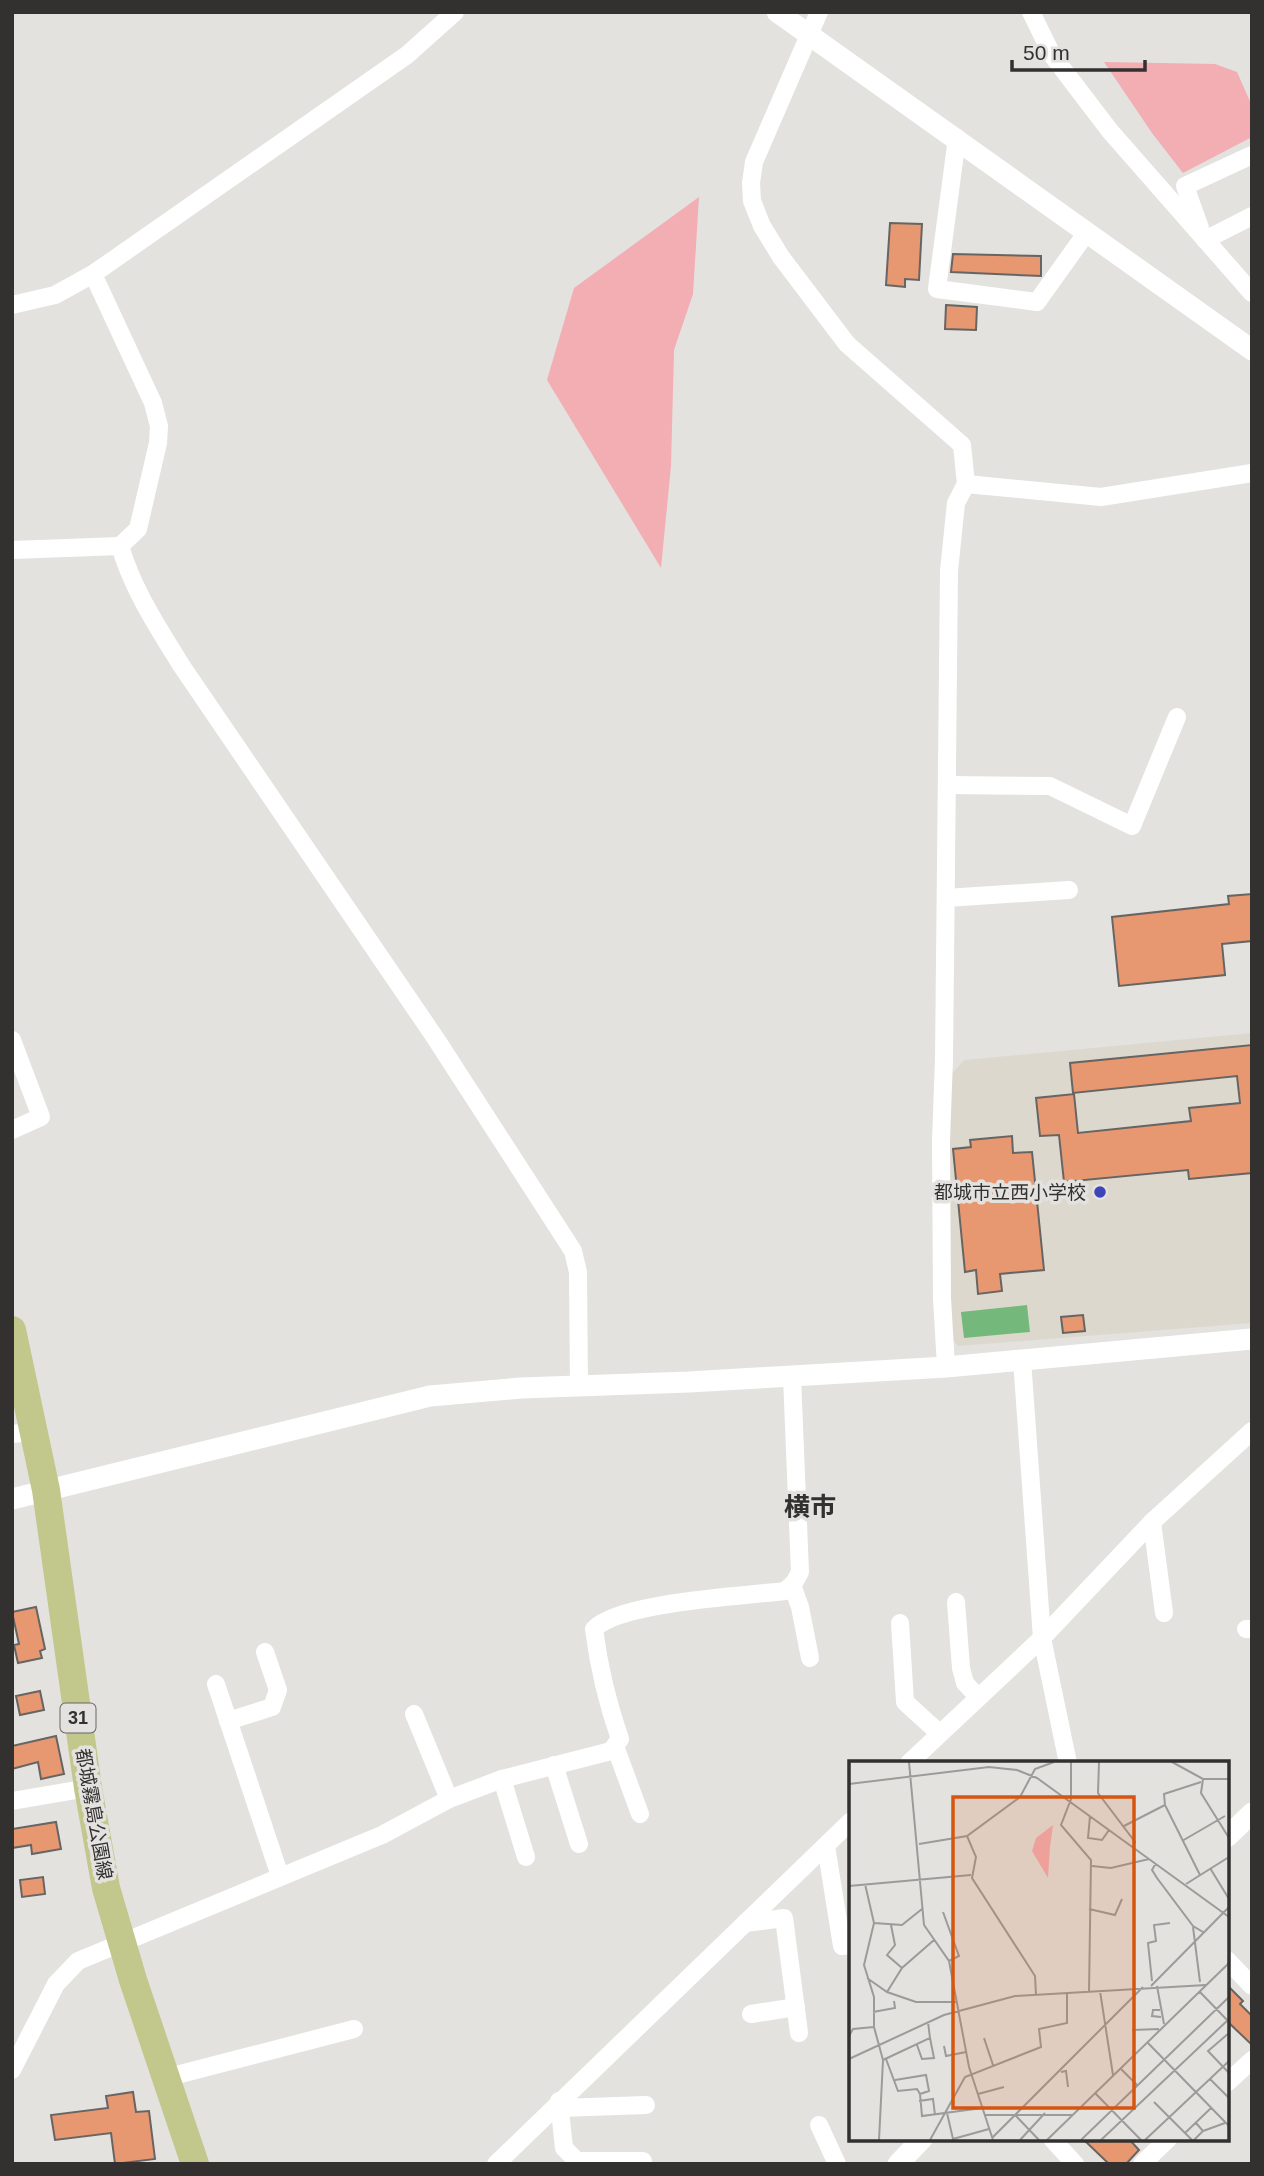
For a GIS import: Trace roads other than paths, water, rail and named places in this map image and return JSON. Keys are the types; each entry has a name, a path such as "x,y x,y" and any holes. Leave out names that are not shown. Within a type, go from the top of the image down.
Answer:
{"main road":[{"name":"都城霧島公園線","path":"12,1331 22,1433 46,1490 88,1788 106,1888 165,2078 195,2164"}],"street":[{"path":"12,304 55,295 93,274 407,55 455,12"},
{"path":"777,12 1252,350"},
{"path":"819,12 754,162 752,201 762,226 781,257 847,344 962,445 966,484 956,503 950,571 941,1141 942,1297 946,1367"},
{"path":"1031,12 1052,55 1094,109 1252,293"},
{"path":"957,138 937,289 1037,302 1087,232"},
{"path":"1204,239 1185,186 1252,155"},
{"path":"1204,239 1252,216"},
{"path":"12,550 121,546 138,528 159,443 159,425 153,403 93,274"},
{"path":"966,484 1101,497 1252,473"},
{"path":"121,546 128,571 143,603 181,665 436,1039 573,1251 578,1272 579,1386"},
{"path":"947,785 1050,786 1132,826 1177,717"},
{"path":"946,898 1069,890"},
{"path":"12,1040 41,1117 12,1130"},
{"path":"12,1499 430,1396 520,1388 793,1377 946,1367 1252,1339"},
{"path":"1022,1360 1042,1638 1068,1761"},
{"path":"12,2070 56,1984 78,1961 382,1835 449,1799 502,1779 611,1751 620,1739 598,1665 594,1629 599,1623 647,1607 785,1591 800,1572 793,1377"},
{"path":"911,1761 1042,1638 1152,1522 1252,1431"},
{"path":"1152,1522 1164,1613"},
{"path":"792,1585 800,1607 810,1658"},
{"path":"956,1602 961,1668 965,1683 978,1697"},
{"path":"900,1623 905,1702 939,1733"},
{"path":"228,1721 272,1707 278,1690 265,1652"},
{"path":"216,1684 279,1876"},
{"path":"414,1714 449,1799"},
{"path":"615,1746 639,1814"},
{"path":"554,1765 579,1844"},
{"path":"502,1779 526,1857"},
{"path":"12,1801 88,1788"},
{"path":"1229,1835 1252,1813"},
{"path":"496,2164 849,1823"},
{"path":"826,1846 842,1946 849,1945"},
{"path":"745,1923 784,1918 799,2033"},
{"path":"1229,1962 1252,1986"},
{"path":"751,2014 796,2007"},
{"path":"165,2078 354,2029"},
{"path":"1229,2081 1252,2060"},
{"path":"560,2104 646,2105"},
{"path":"560,2104 564,2148 577,2161 643,2161"},
{"path":"819,2125 837,2164"},
{"path":"898,2164 920,2141"},
{"path":"1054,2141 1075,2164"},
{"path":"1142,2164 1166,2141"}],"place":[{"name":"都城市立西小学校","path":"1100,1192"}],"district":[{"name":"横市","path":"810,1507"}]}
